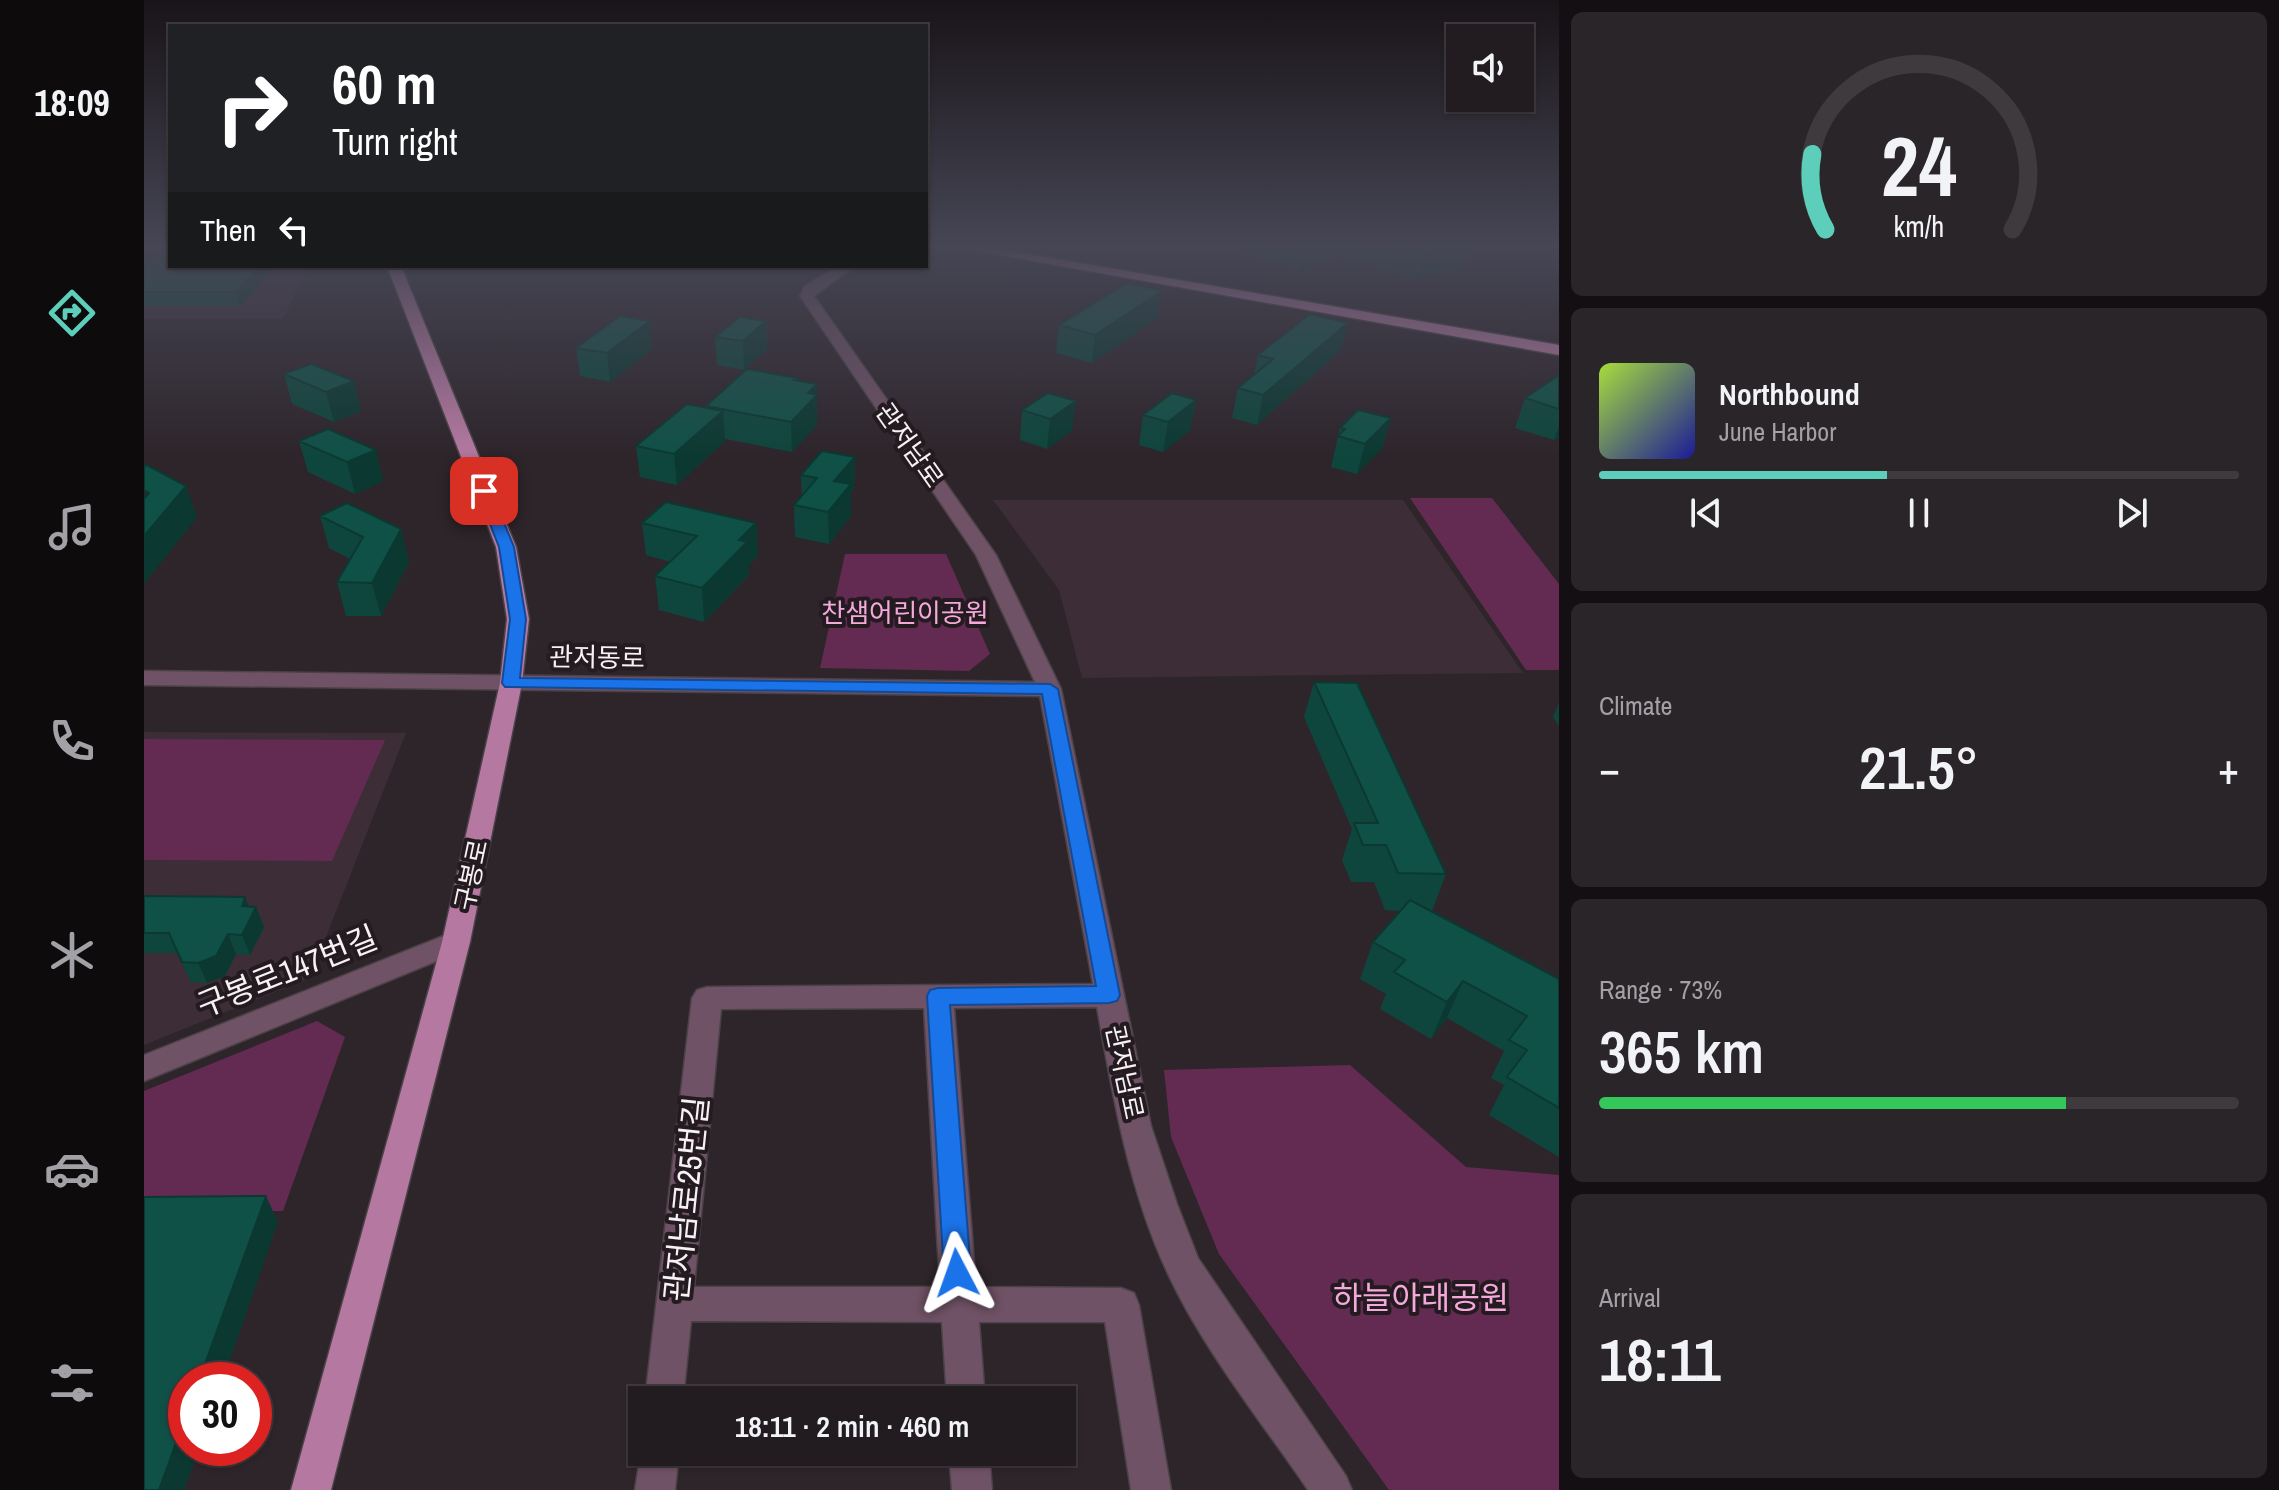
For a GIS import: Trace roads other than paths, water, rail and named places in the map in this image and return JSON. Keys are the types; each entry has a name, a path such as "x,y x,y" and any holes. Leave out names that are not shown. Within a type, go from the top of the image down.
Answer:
{"main road":[{"name":"구봉로","path":"311,1490 456,942 511,683 518,619 506,547 414,317"},
{"path":"1365,317 1559,350"}],"street":[{"name":"관저남로","path":"821,317 986,555 1050,689 1135,1126 1183,1267 1223,1332 1332,1490"},
{"name":"관저동로","path":"144,678 1050,689"},
{"name":"구봉로147번길","path":"144,1068 456,942"},
{"path":"965,1386 938,996 1109,995"},
{"name":"관저남로25번길","path":"665,1386 707,998 938,996"},
{"path":"674,1304 1121,1305 1151,1490"},
{"path":"655,1490 658,1466"},
{"path":"970,1466 972,1490"}],"park label":[{"name":"찬샘어린이공원","path":"905,612"},
{"name":"하늘아래공원","path":"1421,1297"}]}
